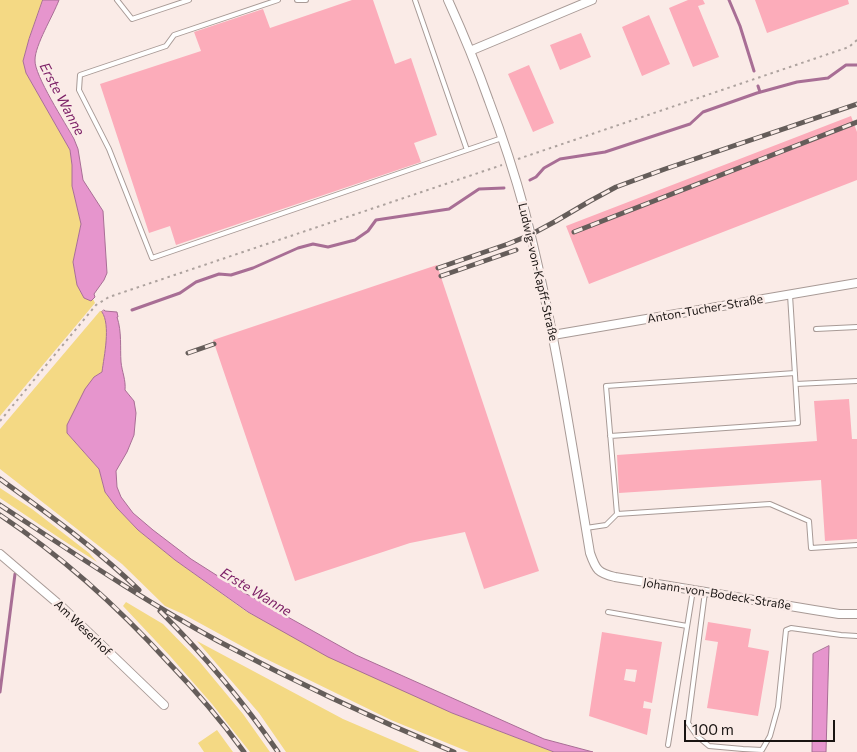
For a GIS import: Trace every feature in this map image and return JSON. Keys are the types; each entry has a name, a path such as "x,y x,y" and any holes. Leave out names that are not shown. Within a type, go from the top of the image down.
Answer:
{"street":[{"name":"Ludwig-von-Kapff-Straße","path":"448,0 470,51 502,138 525,213 553,335 590,554"},
{"path":"470,51 592,0"},
{"name":"Anton-Tucher-Straße","path":"553,335 857,283"},
{"name":"Am Weserhof","path":"0,554 62,606 164,705"},
{"name":"Johann-von-Bodeck-Straße","path":"590,554 598,570 606,575 839,614 857,614"}],"lane":[{"path":"117,0 132,20 189,0"},
{"path":"278,0 174,35 166,46 80,75 79,90 109,150 152,258 502,138"},
{"path":"297,0 306,0"},
{"path":"415,0 468,150"},
{"path":"610,436 798,423 790,295"},
{"path":"816,329 857,327"},
{"path":"617,514 606,386 795,373"},
{"path":"796,384 857,381"},
{"path":"586,528 606,525 617,514 770,504 809,521 810,548 857,545"},
{"path":"668,745 693,590"},
{"path":"705,592 688,723 697,736 709,746 762,750 770,736 778,707 786,630 791,628 857,636"},
{"path":"608,612 687,626"}],"path":[{"path":"0,420 96,305 110,297 849,47 857,40"}],"shaded area":[{"path":"0,0 43,0 23,61 26,73 70,150 72,186 81,224 73,262 77,285 84,298 93,299 95,303 0,416"},
{"path":"43,0 59,0 38,47 35,60 36,67 45,88 74,139 78,149 83,180 103,211 107,273 91,301 84,298 77,285 73,262 81,224 72,186 70,150 26,73 23,61"},
{"path":"104,310 117,312 125,390 134,401 136,413 134,435 116,471 117,487 121,497 133,513 191,559 243,592 356,655 544,739 593,752 554,752 452,713 328,657 248,612 175,560 138,530 105,492 99,469 67,433 67,425 85,389 94,377 102,372 106,332 105,318 102,312"},
{"path":"100,311 103,311 106,325 102,372 94,377 67,433 99,469 105,492 138,530 175,560 247,612 452,713 554,752 469,752 391,720 258,655 165,606 122,564 0,469 0,429"},
{"path":"0,488 32,509 89,553 97,562 0,498"},
{"path":"126,602 163,624 199,661 243,714 270,752 250,752 212,704 123,606"},
{"path":"197,641 343,719 420,752 286,752 259,713"},
{"path":"829,646 826,752 812,752 813,654"},
{"path":"217,730 233,752 204,752 198,743"}],"building":[{"path":"352,0 373,0 395,64 411,58 437,135 414,143 421,162 176,245 170,226 149,233 100,84 201,51 194,32 263,9 270,28"},
{"path":"688,0 703,0 705,4 698,6 719,57 693,67 669,8"},
{"path":"755,0 848,0 849,4 767,33"},
{"path":"649,15 670,64 642,76 622,27"},
{"path":"581,33 591,57 560,70 550,45"},
{"path":"529,65 554,123 533,132 508,74"},
{"path":"851,116 857,132 857,180 589,284 566,226"},
{"path":"437,265 539,571 484,589 465,532 410,543 295,581 213,340"},
{"path":"849,399 852,439 857,439 857,539 825,541 821,480 619,493 617,455 817,441 814,401"},
{"path":"708,622 751,629 748,647 769,651 758,716 707,708 718,642 705,640"},
{"path":"602,632 662,642 652,703 644,701 643,708 651,709 647,735 589,716","holes":["626,669 637,670 635,682 624,680"]}],"waterway":[{"name":"Erste Wanne","path":"729,0 740,26 754,71"},
{"path":"530,180 536,177 544,168 560,159 605,152 690,124 703,112 757,93 797,82 828,78 846,65 857,65"},
{"name":"Erste Wanne","path":"758,86 760,92"},
{"path":"132,310 180,293 196,282 219,274 231,275 253,268 298,248 313,244 328,247 355,240 368,231 376,220 449,209 479,189 504,188"},
{"path":"0,692 15,574"}],"railway":[{"path":"438,268 530,235 616,187 857,104"},
{"path":"574,232 857,122"},
{"path":"441,276 516,250"},
{"path":"188,353 214,344"},
{"path":"0,479 54,518 139,590"},
{"path":"0,505 135,592 218,641 335,700 454,752"},
{"path":"0,515 67,565 129,621 198,694 244,752"},
{"path":"160,611 222,679 251,714 278,752"}]}
